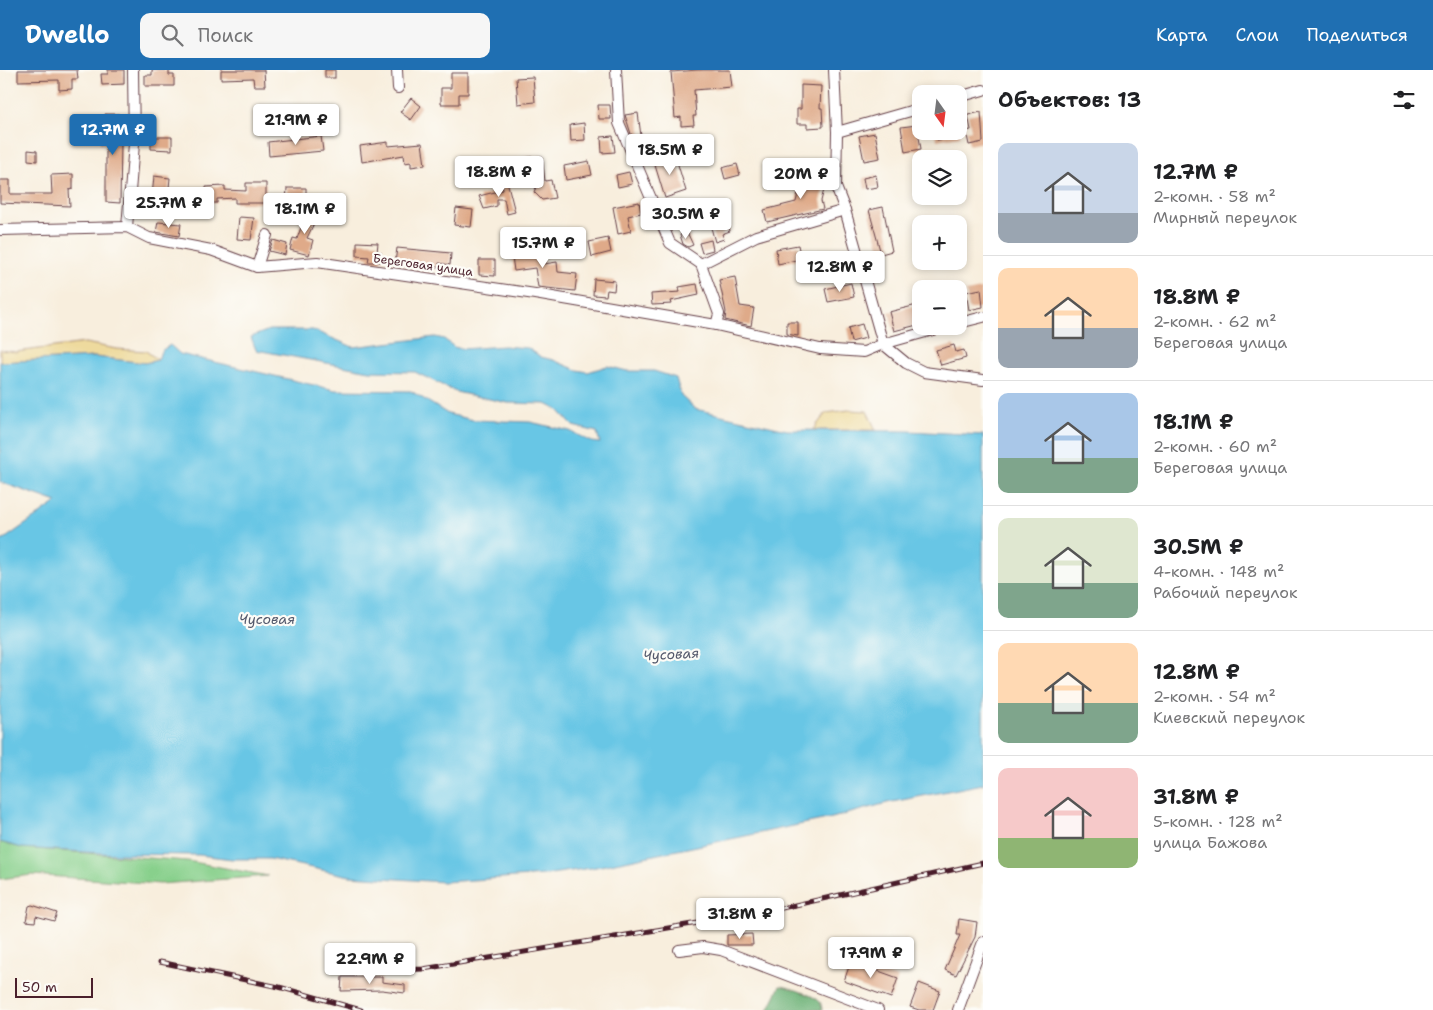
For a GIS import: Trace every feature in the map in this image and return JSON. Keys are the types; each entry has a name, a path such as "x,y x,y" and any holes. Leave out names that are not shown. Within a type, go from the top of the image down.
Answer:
{"street":[{"path":"127,227 134,144 132,70"},
{"path":"397,70 398,88"},
{"path":"616,70 619,123 670,243 701,264 719,314 716,324"},
{"path":"834,70 837,132 836,187 845,210 883,344 906,363 924,372 983,380"},
{"path":"968,94 983,90"},
{"path":"837,132 912,111"},
{"path":"701,264 756,236 845,210"},
{"name":"Береговая улица","path":"0,230 127,227 149,238 212,250 257,267 317,262 535,294 716,324 820,349 864,352 883,344 915,335"},
{"path":"257,267 266,234"},
{"path":"967,321 983,317"},
{"path":"958,1010 983,942"},
{"path":"680,950 703,947 721,950 878,1010"}],"green space":[{"path":"0,842 22,848 188,861 268,876 160,884 32,875 0,879"},
{"path":"780,986 795,989 813,997 820,1002 822,1010 768,1010"}],"sand":[{"path":"85,343 116,349 146,351 158,360 145,363 95,357 0,362 0,350 16,352"},
{"path":"849,410 867,411 876,430 813,430 826,413"}],"water":[{"name":"Чусовая","path":"269,330 313,330 353,347 435,337 444,339 454,347 462,349 504,346 528,348 541,357 588,372 607,366 627,371 654,371 676,378 681,396 695,409 787,430 908,431 983,435 983,784 887,803 832,818 591,868 544,875 444,882 350,876 270,859 232,859 200,855 116,854 22,848 0,842 0,542 57,502 0,482 0,362 95,357 145,363 158,360 161,351 170,345 180,354 335,390 411,391 448,414 473,420 530,422 570,431 592,442 600,443 597,432 573,426 558,410 546,404 508,403 456,392 415,372 370,371 256,350 251,337"}],"building":[{"path":"18,70 77,70 78,79 72,79 72,89 59,90 59,80 18,81"},
{"path":"108,70 124,70 124,84 102,85 101,74 108,74"},
{"path":"152,70 169,70 169,75 174,75 174,86 145,86 145,75 152,75"},
{"path":"221,70 264,70 265,86 254,86 253,78 221,79"},
{"path":"325,70 335,70 335,78 325,78"},
{"path":"730,70 732,87 694,90 696,116 693,116 694,125 681,126 681,117 675,118 671,72"},
{"path":"451,73 468,73 468,94 459,94 459,104 441,104 441,88 451,88"},
{"path":"533,77 535,102 518,104 516,78"},
{"path":"801,85 821,86 820,108 822,108 823,127 807,128 807,124 797,124 797,109 801,109"},
{"path":"411,98 421,106 411,120 400,112"},
{"path":"598,105 610,105 611,119 599,119"},
{"path":"981,112 983,142 969,145 968,131 971,130 968,115"},
{"path":"638,113 641,136 632,137 625,115"},
{"path":"105,114 119,114 119,129 127,129 127,143 121,143 120,203 106,202 106,143 100,143 100,130 105,130"},
{"path":"584,123 585,140 571,141 570,125"},
{"path":"912,126 912,140 920,140 921,149 905,152 901,127"},
{"path":"875,133 880,158 864,161 859,136"},
{"path":"321,136 323,151 269,156 268,142"},
{"path":"613,136 615,152 602,153 601,137"},
{"path":"151,137 172,137 172,150 151,149"},
{"path":"388,142 388,146 422,143 425,165 411,167 411,162 405,163 404,155 362,162 360,146"},
{"path":"28,150 37,151 37,161 28,160"},
{"path":"675,155 686,191 665,198 654,162"},
{"path":"542,156 545,181 551,180 555,198 542,200 534,192 541,175 523,177 521,158"},
{"path":"589,161 592,175 566,180 564,166"},
{"path":"737,164 740,175 725,179 722,168"},
{"path":"629,172 632,184 618,187 616,175"},
{"path":"803,172 826,182 821,201 823,209 767,222 764,210 796,202"},
{"path":"73,174 73,189 69,190 70,206 0,203 0,180 10,180 10,194 52,194 51,175"},
{"path":"876,175 878,187 865,189 863,178"},
{"path":"154,176 170,178 168,198 152,197"},
{"path":"506,177 515,212 507,214 504,199 497,199 497,206 484,209 479,196 503,190 501,178"},
{"path":"246,183 266,183 266,203 235,203 235,198 217,199 217,203 207,203 206,187 225,186 225,190 246,191"},
{"path":"287,188 306,188 306,202 286,201"},
{"path":"639,202 641,213 628,216 631,231 618,234 613,207"},
{"path":"883,207 892,251 881,254 869,210"},
{"path":"456,208 473,210 471,227 454,225"},
{"path":"307,210 318,215 307,238 313,240 309,255 290,250 293,238 297,239"},
{"path":"239,217 254,218 251,240 237,239"},
{"path":"727,219 730,231 722,234 724,239 715,242 710,224"},
{"path":"158,222 181,224 179,236 156,232"},
{"path":"687,232 693,245 688,247 683,244 680,235"},
{"path":"608,238 611,252 592,257 589,242"},
{"path":"273,240 287,244 285,255 269,251"},
{"path":"711,240 713,250 702,253 699,243"},
{"path":"357,242 378,243 377,252 381,252 381,262 368,262 369,257 357,256"},
{"path":"541,245 544,264 557,262 558,272 577,274 575,291 538,287 535,268 514,271 511,249"},
{"path":"798,245 801,259 778,264 776,249"},
{"path":"397,248 451,253 450,265 439,263 439,267 395,263"},
{"path":"479,260 495,260 495,276 479,275"},
{"path":"735,277 740,306 754,308 751,326 725,320 726,312 719,280"},
{"path":"594,279 615,281 614,291 607,290 606,296 593,295"},
{"path":"851,283 854,297 828,302 825,289"},
{"path":"697,284 699,295 671,301 672,304 652,305 651,294 680,292 679,287"},
{"path":"981,289 983,307 969,310 967,292"},
{"path":"912,306 912,326 894,331 889,312"},
{"path":"787,322 798,322 798,336 787,334"},
{"path":"862,324 866,338 851,342 848,328"},
{"path":"954,345 956,352 964,350 966,358 941,365 936,350"},
{"path":"32,905 57,913 54,921 36,916 35,922 26,921 29,906"},
{"path":"959,919 977,922 975,937 956,975 945,970 960,935 957,935"},
{"path":"752,934 753,945 727,945 727,935"},
{"path":"851,961 898,978 891,998 844,981"},
{"path":"342,977 382,977 382,982 405,985 405,993 382,990 341,991"},
{"path":"919,983 940,991 933,1010 919,1010 910,1007"}],"railway":[{"path":"369,971 423,969 764,912 983,863"},
{"path":"160,962 279,987 361,1010"}]}
